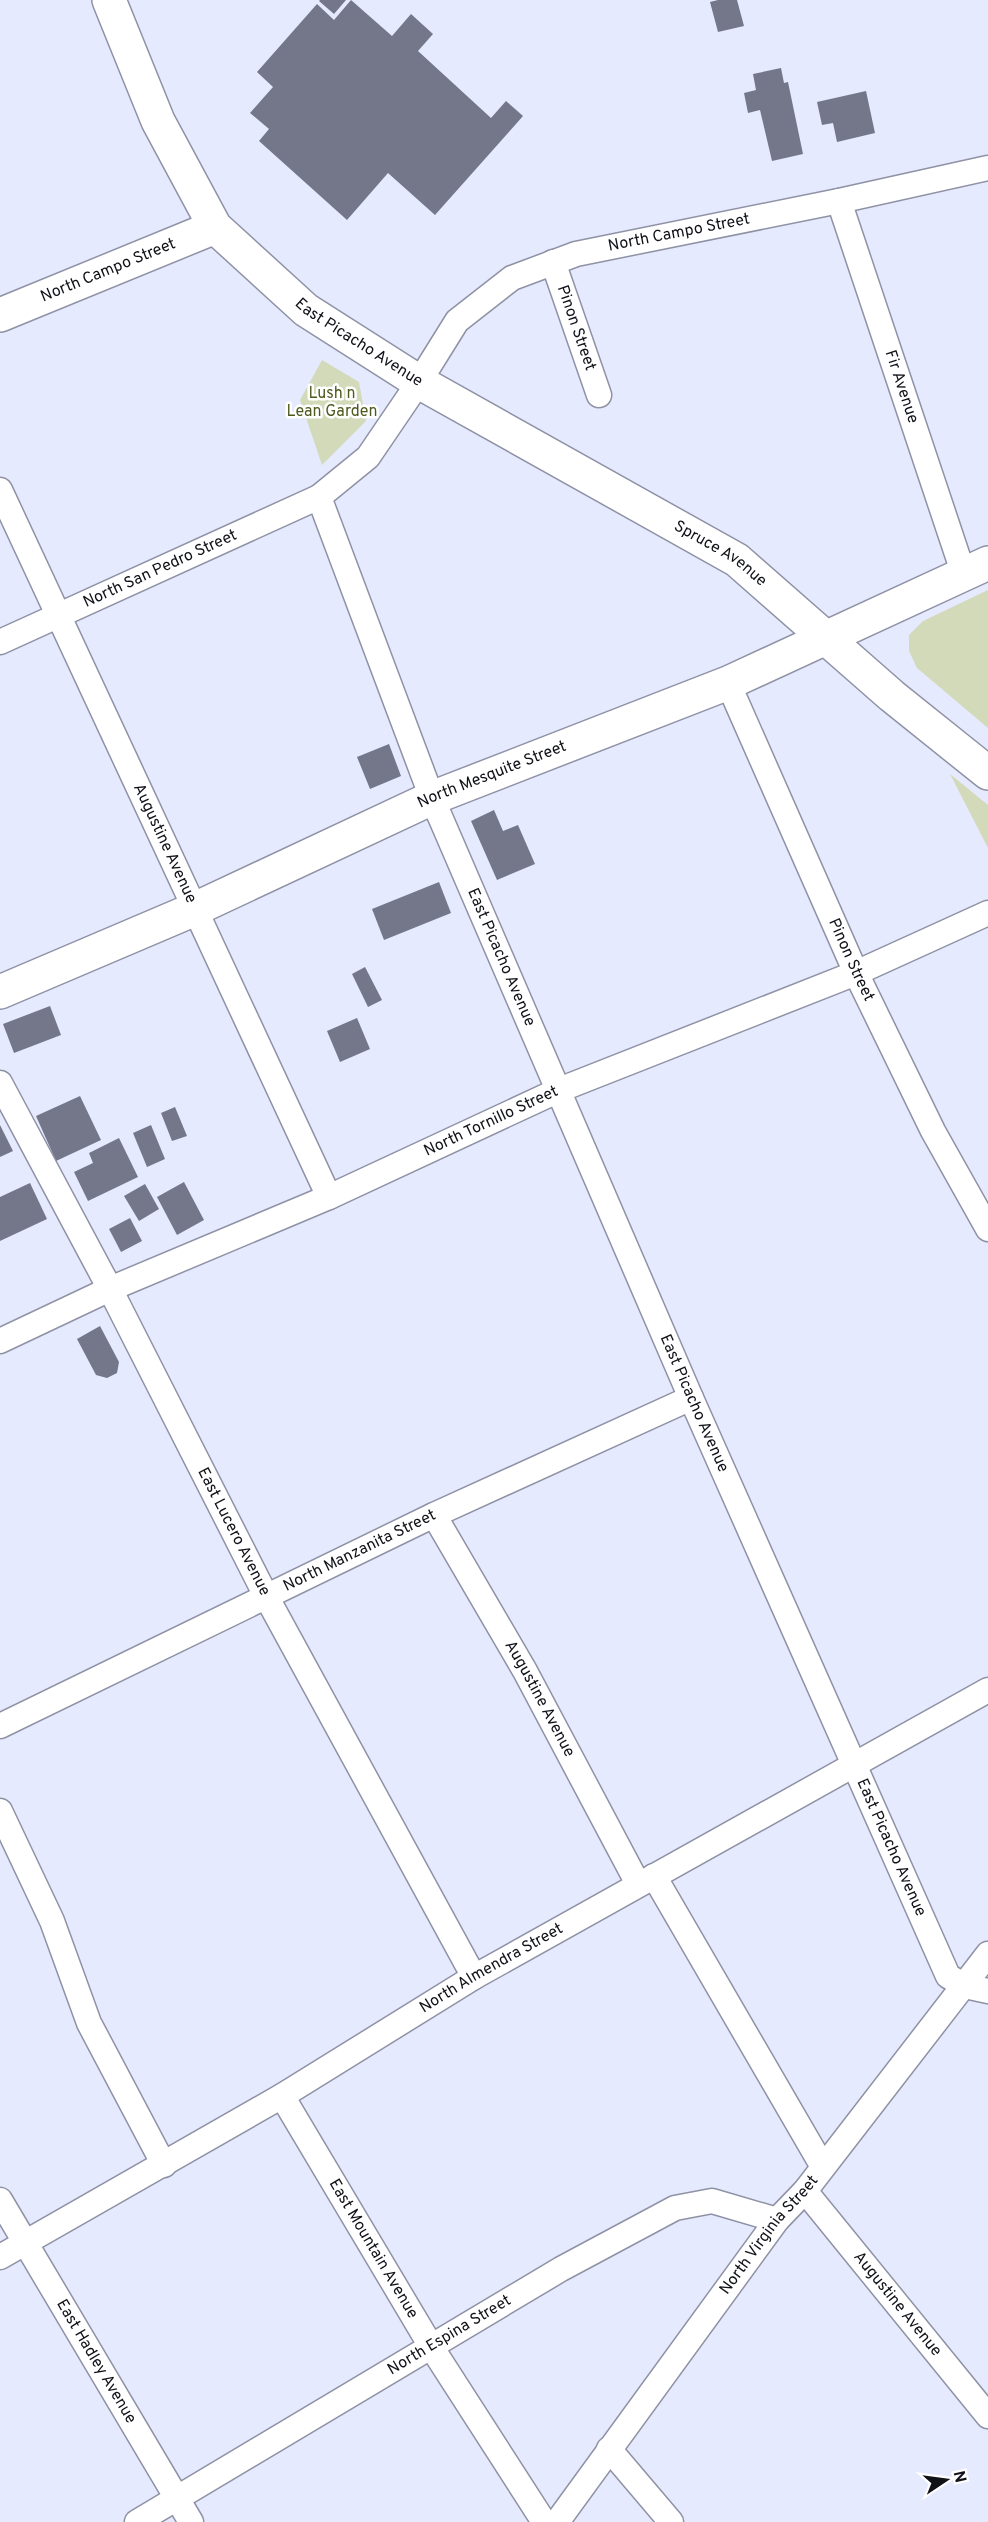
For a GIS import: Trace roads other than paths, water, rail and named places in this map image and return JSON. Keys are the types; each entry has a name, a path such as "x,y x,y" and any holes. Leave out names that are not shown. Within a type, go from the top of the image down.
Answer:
{"street":[{"name":"East Picacho Avenue","path":"109,0 158,121 215,227 306,310 419,382 368,457 319,497 432,798 692,1398 948,1977 976,1989"},
{"name":"North Campo Street","path":"419,382 457,321 512,278 554,262 576,254 839,201 988,168"},
{"name":"Fir Avenue","path":"839,201 976,569"},
{"name":"North Campo Street","path":"0,315 215,227"},
{"name":"Pinon Street","path":"554,262 599,395"},
{"name":"Spruce Avenue","path":"419,382 737,560 892,696 988,773"},
{"name":"Augustine Avenue","path":"0,490 57,617 329,1197"},
{"name":"North San Pedro Street","path":"0,642 319,497"},
{"name":"North Mesquite Street","path":"0,992 195,909 432,798 728,684 976,569"},
{"name":"Pinon Street","path":"728,684 856,973 933,1131 988,1229"},
{"name":"North Tornillo Street","path":"0,1341 110,1289 329,1197 559,1090 856,973 988,913"},
{"name":"East Lucero Avenue","path":"0,1083 110,1289 266,1596 474,1977"},
{"name":"North Manzanita Street","path":"0,1726 434,1515 692,1398"},
{"name":"Augustine Avenue","path":"434,1515 646,1880 823,2168"},
{"name":"North Almendra Street","path":"0,2257 282,2096 474,1977 988,1690"},
{"path":"0,1811 52,1921 89,2023 164,2165"},
{"name":"North Virginia Street","path":"556,2522 777,2220 805,2191 976,1989 988,1954"},
{"name":"East Mountain Avenue","path":"282,2096 432,2348 544,2522"},
{"name":"Augustine Avenue","path":"805,2191 988,2415"},
{"name":"East Hadley Avenue","path":"0,2200 191,2522"},
{"name":"North Espina Street","path":"137,2522 561,2269 675,2208 712,2201 777,2220"},
{"path":"609,2449 671,2522"}],"park label":[{"name":"Lush n Lean Garden","path":"332,403"}]}
